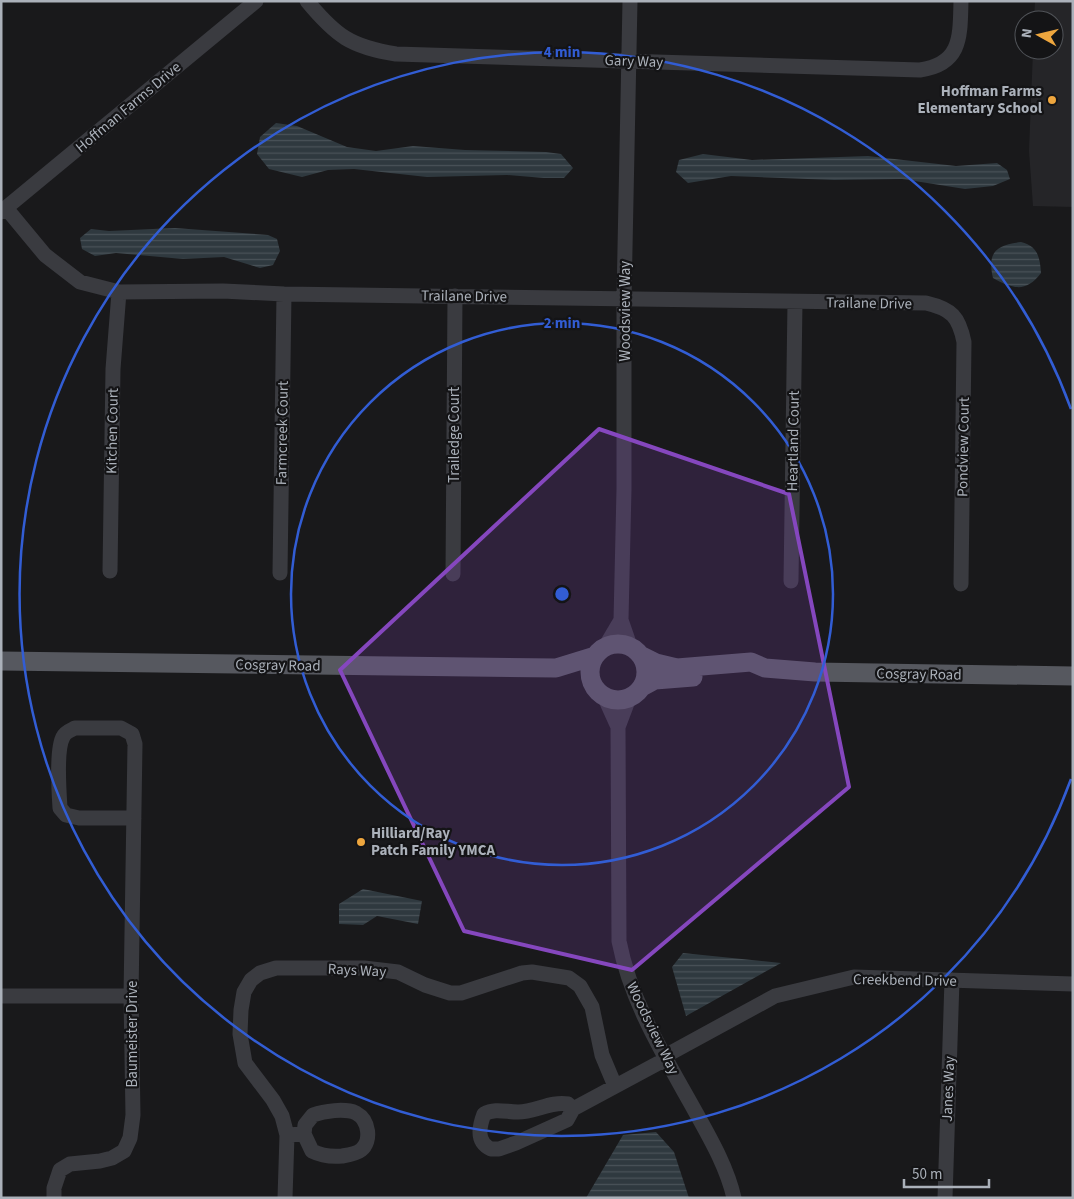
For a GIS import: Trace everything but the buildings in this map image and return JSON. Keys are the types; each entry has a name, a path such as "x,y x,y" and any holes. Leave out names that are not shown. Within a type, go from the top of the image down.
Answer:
{"main road":[{"path":"617,644 636,651 645,662 646,675 635,692 621,700 612,699 598,690 590,670 600,652 617,644"},
{"name":"Cosgray Road","path":"636,651 656,663 677,668 751,662 765,668 815,672 1073,676"},
{"name":"Cosgray Road","path":"1,661 556,668 600,652"},
{"name":"Cosgray Road","path":"556,668 598,690"},
{"name":"Cosgray Road","path":"635,692 655,680 750,674 765,668"}],"street":[{"name":"Hoffman Farms Drive","path":"4,210 256,1"},
{"name":"Gary Way","path":"307,1 320,17 343,38 371,50 396,54 920,70 934,68 947,60 956,48 960,33 961,1"},
{"name":"Woodsview Way","path":"630,1 624,298 624,489 621,620 636,651"},
{"name":"Trailane Drive","path":"4,210 45,255 80,282 119,292 214,291 284,294 926,303 940,306 952,314"},
{"name":"Kitchen Court","path":"110,571 113,369 119,292"},
{"name":"Farmcreek Court","path":"280,573 284,294"},
{"name":"Trailedge Court","path":"453,574 454,296"},
{"name":"Heartland Court","path":"791,581 795,302"},
{"name":"Pondview Court","path":"952,314 961,327 964,342 961,584"},
{"name":"Woodsview Way","path":"600,652 621,620"},
{"name":"Woodsview Way","path":"598,690 618,727"},
{"name":"Woodsview Way","path":"635,692 618,727 619,942 624,966 634,994 712,1141 732,1188 734,1198"},
{"name":"Baumeister Drive","path":"54,1198 54,1188 60,1170 70,1164 112,1158 124,1151 130,1138 133,1115 131,996 134,818 135,744 132,734 121,728 75,728 68,730 63,736 60,748 60,808 66,815 79,818 134,818"},
{"name":"Rays Way","path":"285,1198 287,1135 282,1116 273,1100 245,1063 240,1034 244,992 252,980 260,973 276,968 364,968 398,972 425,985 450,993 461,993 522,973 532,972 569,978 580,986 592,1007 602,1055 615,1086"},
{"name":"Creekbend Drive","path":"573,1109 568,1104 561,1102 518,1112 506,1110 490,1111 484,1114 479,1126 480,1137 488,1148 499,1148 568,1120 573,1109 775,996 854,977 1073,984"},
{"name":"Janes Way","path":"945,1198 952,980"},
{"path":"1,996 131,996"},
{"path":"287,1135 304,1134"}],"highlighted area":[{"path":"599,429 789,494 849,787 632,970 464,931 340,670"}],"shaded area":[{"name":"Hoffman Farms Elementary School","path":"1035,1 1073,1 1073,207 1033,206 1029,151 1033,60 1064,60 1064,10 1035,10"},
{"path":"276,123 297,126 347,147 376,151 413,146 465,150 546,152 561,154 573,168 564,178 507,175 427,177 354,169 328,170 302,177 269,169 257,154 260,137"},
{"path":"703,154 752,160 868,156 956,166 997,163 1007,170 1010,179 993,186 965,189 902,179 834,180 731,176 688,183 676,172 679,160"},
{"path":"175,228 268,235 277,239 280,251 273,265 260,268 224,257 183,259 116,253 95,256 82,249 80,238 91,229 109,231"},
{"path":"1021,242 1031,246 1037,253 1041,273 1030,284 1013,287 993,278 991,262 995,251 1005,245"},
{"path":"363,889 422,901 418,924 377,916 363,925 339,924 339,904"},
{"path":"683,953 781,963 686,1016 672,967"},
{"path":"656,1132 674,1152 689,1198 586,1198 623,1135"}],"place":[{"name":"Hoffman Farms Elementary School","path":"1052,100"},
{"name":"Hilliard/Ray Patch Family YMCA","path":"361,842"}]}
